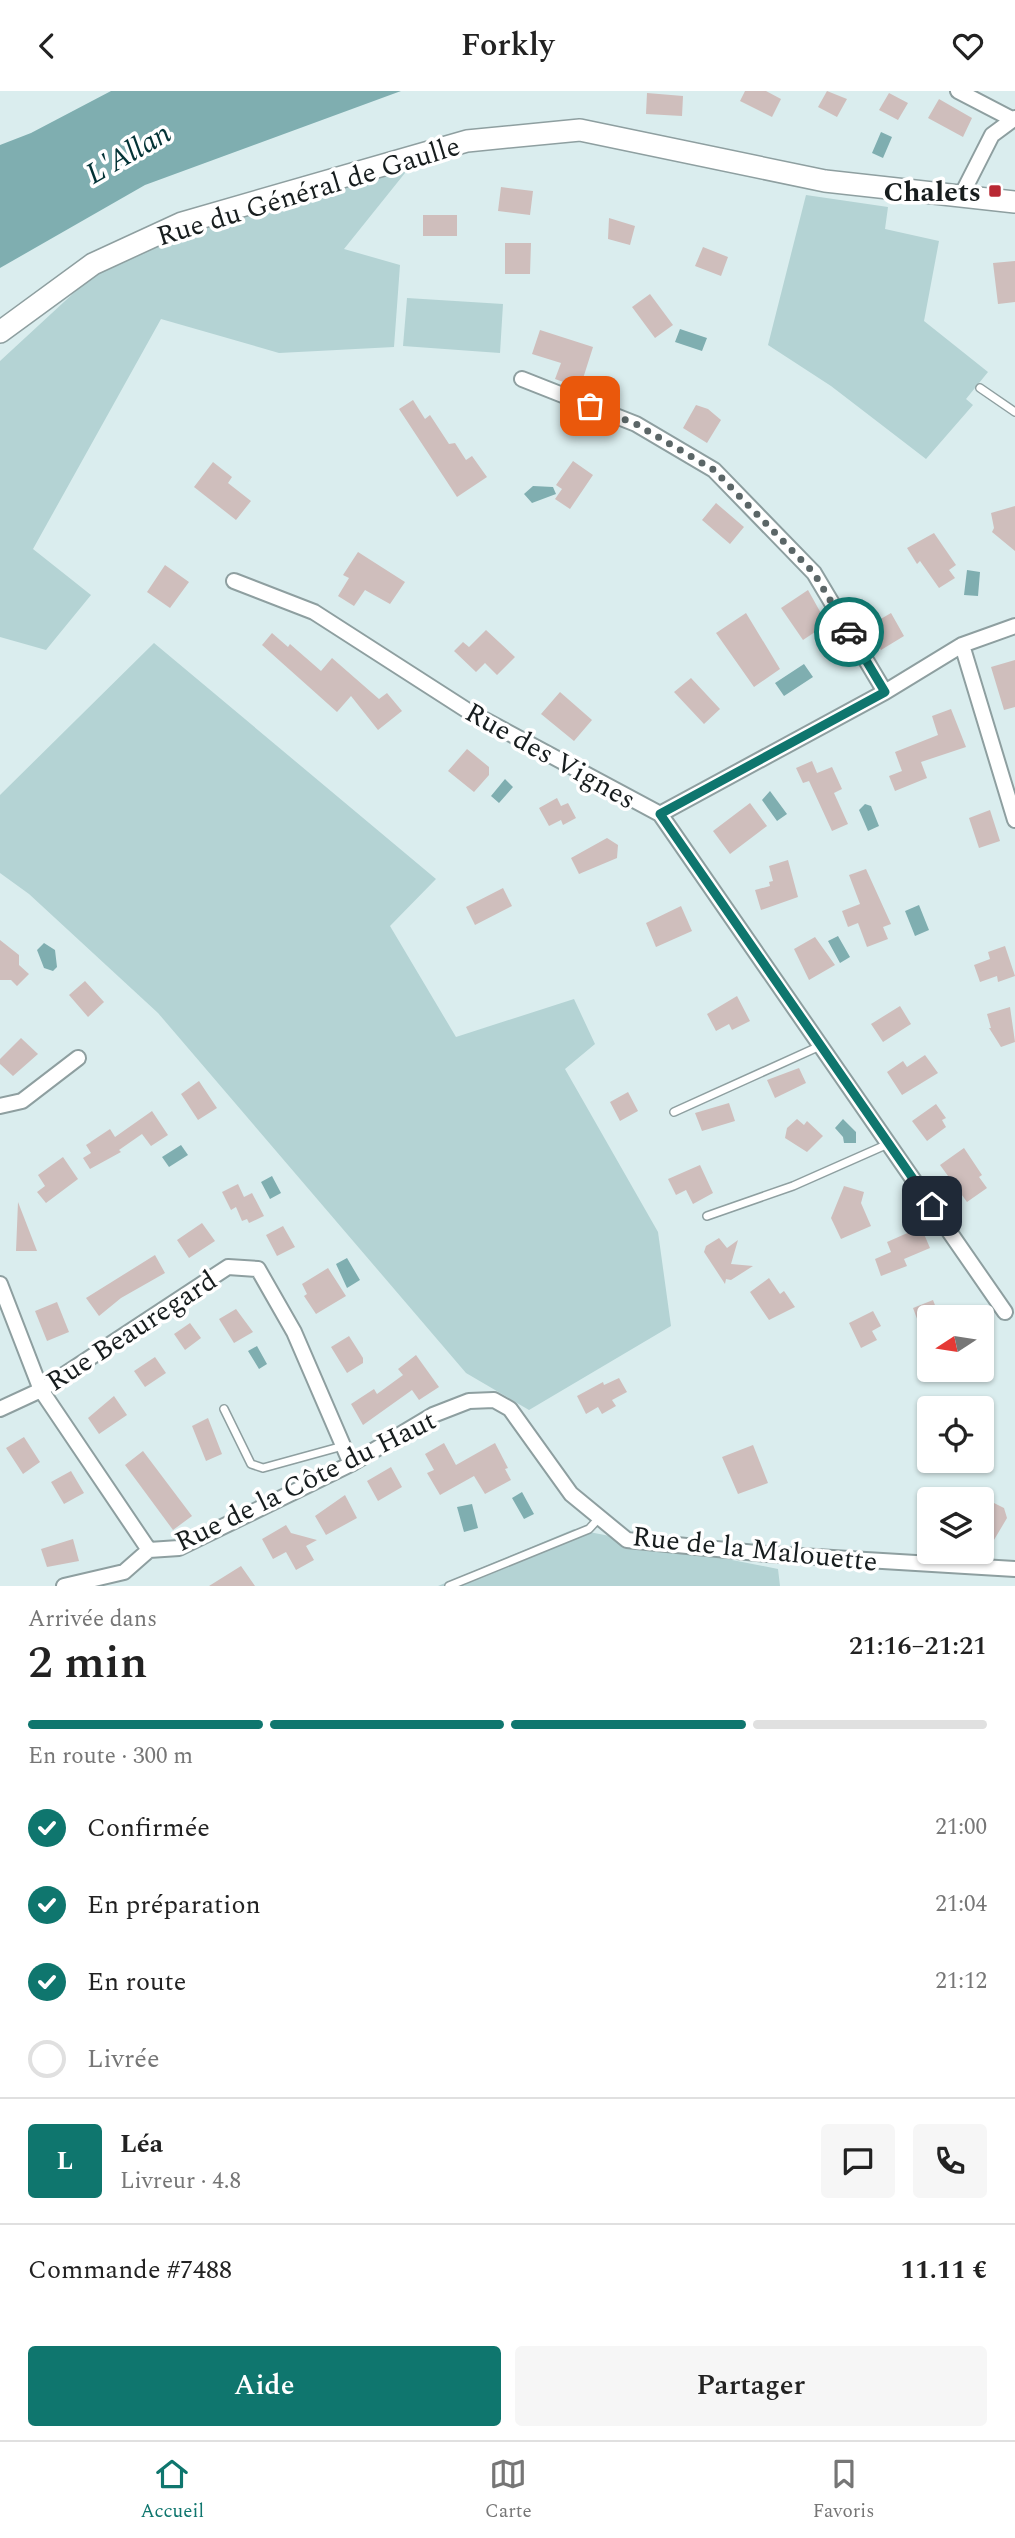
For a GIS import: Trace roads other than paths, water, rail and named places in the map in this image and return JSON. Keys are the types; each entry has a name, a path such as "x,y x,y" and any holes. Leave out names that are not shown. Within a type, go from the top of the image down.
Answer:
{"main road":[{"name":"Rue du Général de Gaulle","path":"0,331 93,264 182,223 467,141 580,130 825,181 1015,202"}],"street":[{"path":"958,91 1013,118 992,135 961,196"},
{"path":"522,379 636,424 714,470 814,573 885,692"},
{"name":"Rue des Vignes","path":"234,581 314,612 468,711 660,814 1005,1311"},
{"path":"660,814 885,692 962,645 1015,626"},
{"path":"962,645 1015,820"},
{"path":"0,1106 22,1101 78,1058"},
{"name":"Rue Beauregard","path":"0,1409 41,1389 228,1267 258,1269 294,1332 351,1464"},
{"path":"0,1284 41,1389 149,1550"},
{"name":"Rue de la Côte du Haut","path":"64,1586 124,1572 149,1550 179,1548 351,1464 433,1415 469,1401 494,1400 510,1409"},
{"name":"Rue de la Malouette","path":"510,1409 571,1494 627,1540 767,1554 1015,1569"}],"lane":[{"path":"980,389 1015,412"},
{"path":"674,1112 821,1046"},
{"path":"707,1216 793,1186 889,1143"},
{"path":"224,1409 251,1464 263,1468 344,1446"},
{"path":"449,1586 589,1528 600,1517"}],"water":[{"name":"L'Allan","path":"111,91 401,91 145,185 0,268 0,145 31,133"},
{"path":"881,132 892,137 883,158 872,153"},
{"path":"680,329 707,338 702,351 675,342"},
{"path":"533,486 553,487 556,494 532,503 524,494"},
{"path":"967,570 980,572 978,596 964,595"},
{"path":"804,664 813,677 784,696 775,683"},
{"path":"505,779 513,787 499,803 491,796"},
{"path":"770,791 787,814 777,821 762,800"},
{"path":"865,804 871,806 879,826 868,831 859,810"},
{"path":"919,905 929,930 915,936 905,911"},
{"path":"838,936 850,957 840,963 828,941"},
{"path":"44,943 55,950 57,967 53,971 44,968 37,950"},
{"path":"843,1119 856,1132 856,1143 844,1143 843,1137 835,1128"},
{"path":"181,1145 188,1155 169,1167 162,1157"},
{"path":"272,1176 281,1193 270,1199 261,1182"},
{"path":"347,1258 360,1280 347,1288 336,1264"},
{"path":"257,1346 267,1364 259,1369 248,1351"},
{"path":"522,1492 534,1514 524,1519 512,1498"},
{"path":"472,1504 478,1528 464,1532 457,1507"}],"place":[{"name":"Chalets","path":"995,191"}]}
